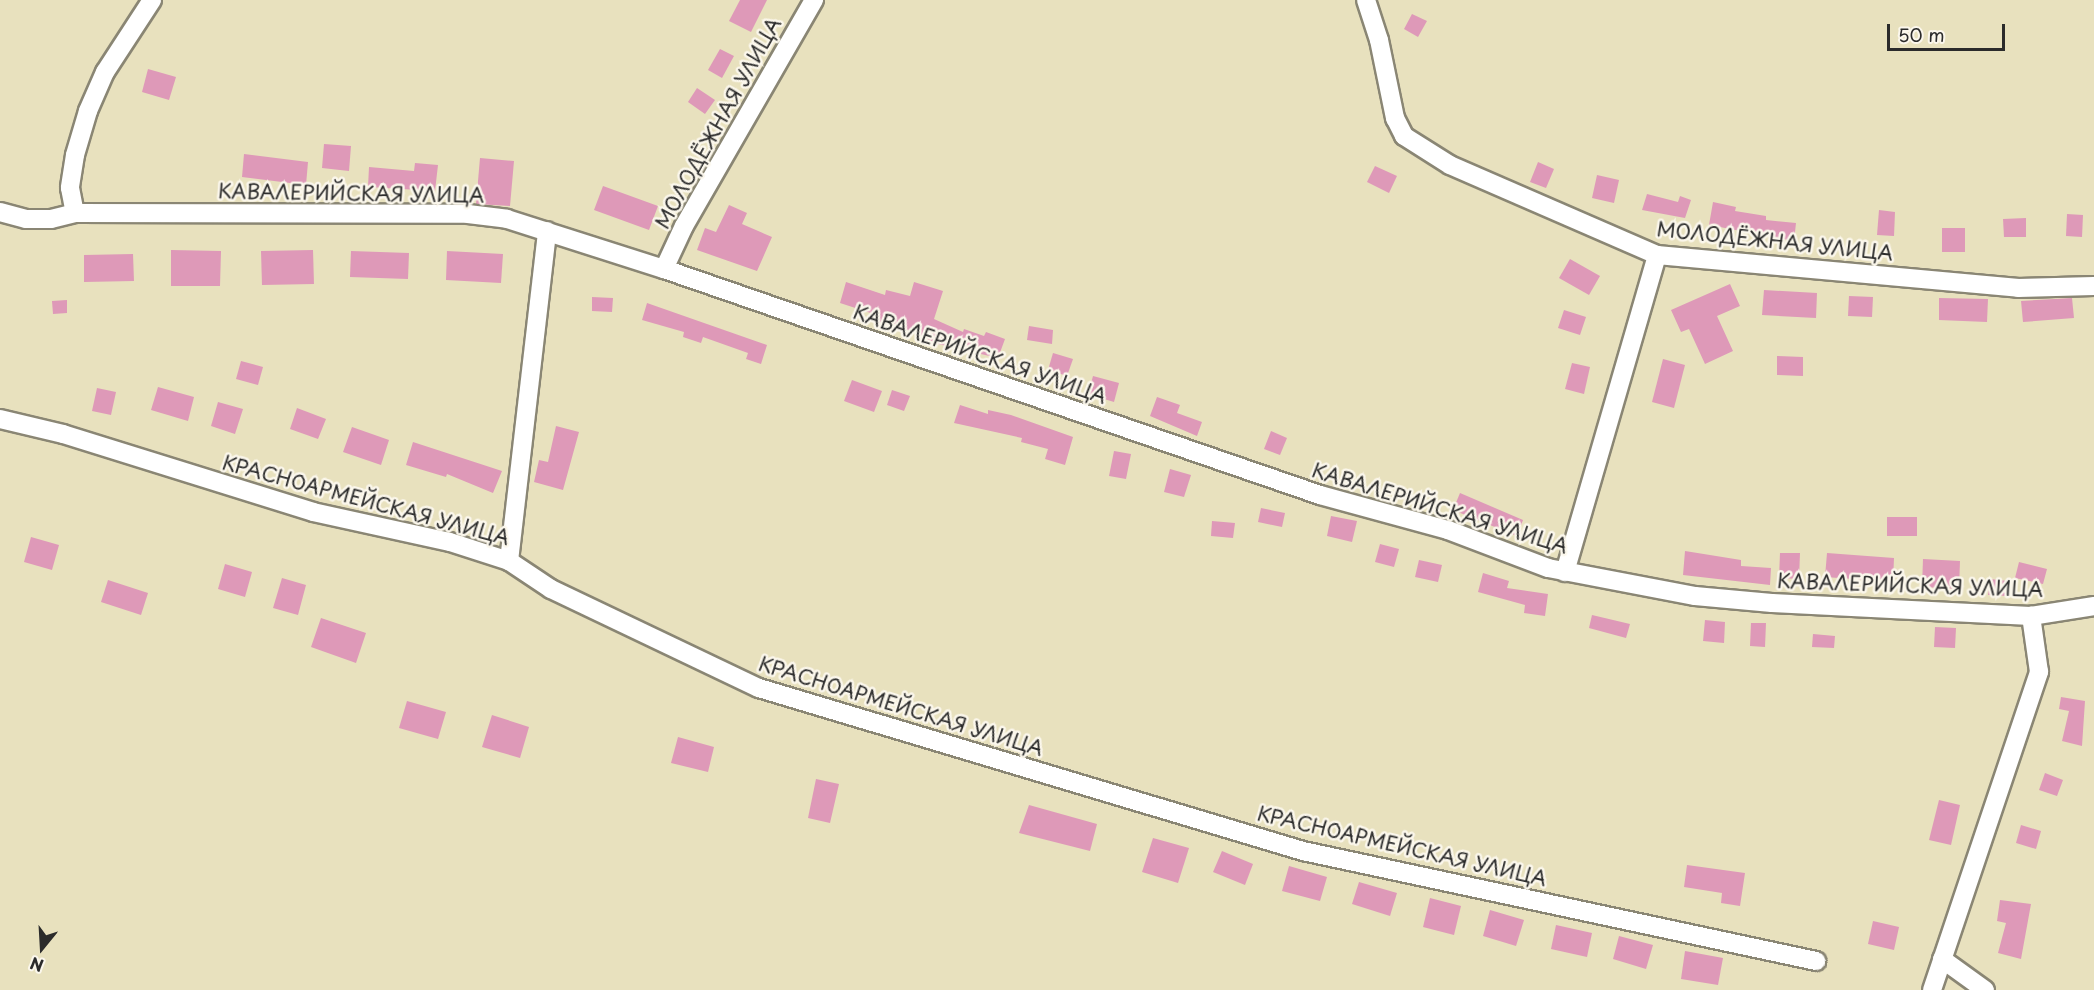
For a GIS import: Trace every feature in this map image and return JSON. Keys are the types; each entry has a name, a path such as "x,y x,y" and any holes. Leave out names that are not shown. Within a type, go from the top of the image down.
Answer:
{"street":[{"path":"75,213 70,188 75,154 88,111 105,72 152,0"},
{"name":"МОЛОДЁЖНАЯ УЛИЦА","path":"664,269 684,226 814,0"},
{"name":"МОЛОДЁЖНАЯ УЛИЦА","path":"1366,0 1379,40 1395,118 1404,136 1450,165 1657,255 2018,288 2094,286"},
{"name":"КАВАЛЕРИЙСКАЯ УЛИЦА","path":"0,212 26,219 51,219 75,213 468,214 507,219 664,269 1320,495 1448,530 1565,572 1695,596 2031,616 2094,606"},
{"path":"508,561 547,231"},
{"path":"1565,572 1657,255"},
{"name":"КРАСНОАРМЕЙСКАЯ УЛИЦА","path":"0,419 63,434 313,512 450,542 508,561 551,589 759,688 1303,851 1816,961"},
{"path":"1932,990 2039,672 2031,616"},
{"path":"1942,958 1985,990"}],"building":[{"path":"740,0 767,0 751,32 729,21"},
{"path":"1412,14 1427,21 1418,37 1404,29"},
{"path":"720,49 734,56 722,78 708,70"},
{"path":"148,69 176,77 169,100 142,92"},
{"path":"697,88 715,100 705,114 688,102"},
{"path":"324,144 351,146 349,171 322,168"},
{"path":"244,154 308,162 306,185 242,177"},
{"path":"480,158 514,161 510,206 476,204"},
{"path":"1538,162 1554,169 1546,188 1530,182"},
{"path":"415,163 438,165 435,191 368,187 369,167 414,171"},
{"path":"1375,166 1397,176 1389,193 1367,182"},
{"path":"1597,175 1619,180 1614,203 1592,198"},
{"path":"603,186 658,206 649,230 594,210"},
{"path":"1647,194 1678,202 1680,196 1691,200 1685,218 1642,210"},
{"path":"1713,202 1736,207 1735,211 1766,216 1766,220 1796,223 1794,241 1709,225"},
{"path":"729,205 747,213 742,224 772,237 757,271 697,250 705,228 716,232"},
{"path":"1879,210 1895,212 1894,236 1877,235"},
{"path":"2067,214 2083,215 2082,237 2066,236"},
{"path":"2026,218 2026,237 2004,237 2003,219"},
{"path":"1942,228 1965,228 1965,252 1942,252"},
{"path":"171,250 221,251 220,286 171,286"},
{"path":"313,250 314,284 262,285 261,251"},
{"path":"351,251 409,253 408,279 350,277"},
{"path":"447,251 503,254 501,283 446,280"},
{"path":"133,254 134,281 84,282 84,255"},
{"path":"1570,259 1600,276 1589,295 1559,278"},
{"path":"846,282 885,295 886,290 910,296 914,282 943,291 934,319 963,332 964,329 984,336 986,332 1005,339 998,358 938,344 892,323 892,326 878,323 880,316 840,303"},
{"path":"1730,284 1740,306 1717,316 1733,351 1705,364 1689,329 1681,332 1671,310"},
{"path":"1764,290 1817,293 1816,318 1762,315"},
{"path":"1849,296 1873,297 1872,317 1848,316"},
{"path":"592,297 613,298 612,312 592,311"},
{"path":"1939,298 1988,299 1987,322 1939,320"},
{"path":"2072,298 2074,318 2023,322 2021,301"},
{"path":"67,300 67,313 53,314 52,301"},
{"path":"647,303 767,345 761,364 746,359 748,353 703,337 701,343 683,337 684,332 642,320"},
{"path":"1564,310 1586,317 1580,335 1558,328"},
{"path":"1029,326 1053,330 1052,344 1027,340"},
{"path":"1053,353 1073,359 1067,376 1048,370"},
{"path":"1777,356 1803,357 1803,376 1777,375"},
{"path":"1663,359 1685,365 1674,408 1652,402"},
{"path":"241,361 263,367 258,385 236,379"},
{"path":"1572,363 1590,367 1584,394 1565,389"},
{"path":"1093,376 1119,383 1114,402 1088,394"},
{"path":"852,380 882,391 874,412 844,401"},
{"path":"158,387 194,397 188,421 151,410"},
{"path":"97,388 116,392 111,415 92,411"},
{"path":"892,390 910,396 904,411 887,405"},
{"path":"1157,397 1180,405 1177,413 1202,422 1197,436 1150,416"},
{"path":"218,402 243,409 235,434 211,426"},
{"path":"960,405 988,414 988,410 1011,415 1073,437 1065,465 1045,459 1048,449 1021,442 1022,438 954,423"},
{"path":"297,408 326,419 318,439 290,429"},
{"path":"556,426 579,432 563,490 534,482 539,460 548,462"},
{"path":"352,427 389,440 381,465 343,452"},
{"path":"1271,431 1287,438 1280,455 1264,449"},
{"path":"413,442 502,471 493,493 447,474 446,477 406,465"},
{"path":"1114,451 1131,454 1126,479 1109,476"},
{"path":"1170,469 1191,475 1184,497 1164,492"},
{"path":"1460,493 1523,520 1517,536 1453,510"},
{"path":"1261,508 1285,513 1282,527 1258,522"},
{"path":"1331,516 1357,521 1352,542 1327,536"},
{"path":"1887,517 1917,517 1917,536 1887,536"},
{"path":"1212,521 1235,523 1233,538 1211,536"},
{"path":"31,537 59,545 52,570 24,562"},
{"path":"1380,544 1399,549 1394,567 1375,562"},
{"path":"1685,551 1741,560 1741,566 1771,568 1770,585 1683,575"},
{"path":"1780,553 1800,553 1799,579 1779,578"},
{"path":"1827,553 1894,558 1893,582 1825,577"},
{"path":"1923,559 1960,561 1959,589 1922,587"},
{"path":"1419,560 1442,565 1438,582 1415,577"},
{"path":"2019,562 2047,569 2043,584 2015,578"},
{"path":"225,564 252,572 245,597 218,589"},
{"path":"1483,573 1509,581 1507,588 1548,594 1545,616 1524,613 1525,605 1478,592"},
{"path":"282,578 306,585 298,615 273,608"},
{"path":"1990,579 2008,581 2006,596 1988,595"},
{"path":"108,580 148,593 141,615 101,602"},
{"path":"1592,615 1630,624 1626,638 1589,628"},
{"path":"321,618 366,633 356,663 311,647"},
{"path":"1705,620 1725,622 1724,643 1703,641"},
{"path":"1751,623 1766,623 1765,647 1750,646"},
{"path":"1935,627 1956,628 1955,648 1934,647"},
{"path":"1813,634 1835,636 1834,648 1812,647"},
{"path":"2061,697 2085,701 2082,746 2062,741 2069,711 2059,709"},
{"path":"407,701 446,712 438,739 399,728"},
{"path":"492,715 529,727 520,758 482,747"},
{"path":"678,737 714,747 708,772 671,763"},
{"path":"2045,773 2063,780 2057,796 2039,790"},
{"path":"816,779 839,784 830,823 808,818"},
{"path":"1939,800 1960,805 1951,845 1929,840"},
{"path":"1029,805 1097,824 1090,851 1019,833"},
{"path":"2021,825 2041,831 2036,849 2016,843"},
{"path":"1153,838 1189,848 1178,883 1142,872"},
{"path":"1222,851 1253,864 1245,885 1213,872"},
{"path":"1687,865 1745,873 1740,906 1721,903 1722,893 1684,887"},
{"path":"1289,866 1327,877 1320,901 1282,891"},
{"path":"1359,882 1397,893 1390,916 1352,904"},
{"path":"1430,898 1461,906 1454,935 1423,927"},
{"path":"2000,900 2031,904 2021,959 1998,953 2006,923 1997,921"},
{"path":"1490,910 1524,920 1516,946 1483,936"},
{"path":"1873,921 1899,927 1894,950 1868,944"},
{"path":"1556,925 1592,933 1587,957 1551,949"},
{"path":"1619,936 1653,945 1646,969 1613,959"},
{"path":"1685,951 1723,958 1718,985 1681,979"}]}
